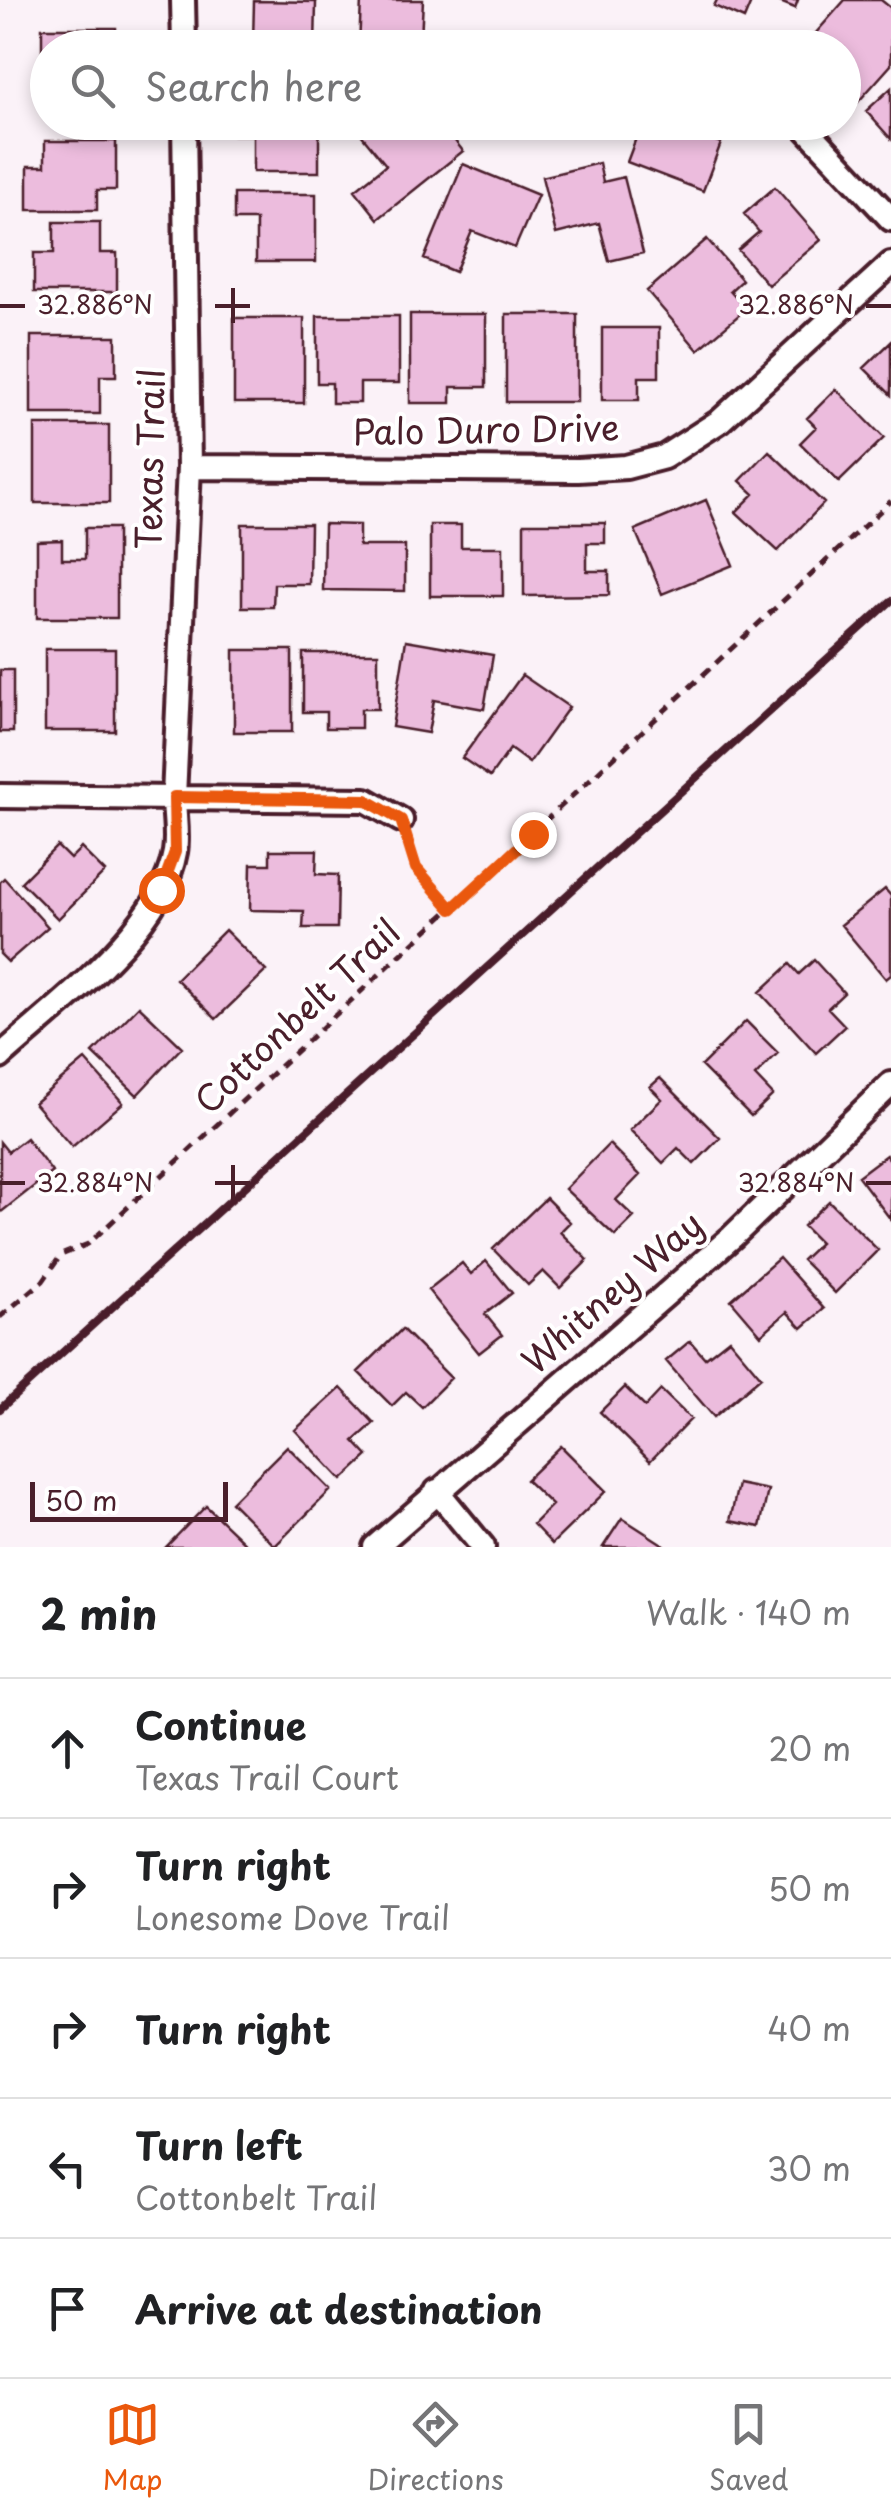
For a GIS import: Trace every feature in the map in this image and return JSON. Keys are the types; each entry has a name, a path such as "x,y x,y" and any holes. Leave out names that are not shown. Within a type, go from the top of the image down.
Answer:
{"street":[{"path":"183,0 184,30"},
{"name":"Texas Trail","path":"0,1057 132,937 161,890 175,852 188,466 184,140"},
{"path":"817,140 891,219"},
{"name":"Palo Duro Drive","path":"188,466 578,470 664,458 720,420 891,264"},
{"path":"0,796 366,800 401,820"},
{"name":"Whitney Way","path":"375,1547 732,1237 891,1084"},
{"path":"437,1491 483,1547"}],"path":[{"name":"Cottonbelt Trail","path":"0,1317 43,1281 61,1255 88,1244 891,501"},
{"path":"401,820 416,868 452,909"}],"building":[{"path":"361,0 423,0 421,30 360,30"},
{"path":"717,0 752,0 744,19 714,6"},
{"path":"775,0 798,0 795,8"},
{"path":"845,0 881,0 891,8 891,65 861,99 861,30 819,30"},
{"path":"254,1 316,2 315,30 253,30"},
{"path":"42,28 116,28 116,30"},
{"path":"891,88 891,139 866,111"},
{"path":"253,140 319,140 319,172 253,172"},
{"path":"366,140 454,140 463,151 378,219 355,190 386,165"},
{"path":"635,140 721,143 703,191 627,162"},
{"path":"45,141 116,141 116,190 97,190 97,210 28,210 28,166 45,166"},
{"path":"599,163 603,182 624,177 643,253 609,261 599,223 556,234 542,177"},
{"path":"463,164 538,195 515,248 472,231 455,272 424,259"},
{"path":"775,187 821,240 768,285 738,250 759,232 744,214"},
{"path":"234,194 316,194 316,262 256,262 256,220 234,220"},
{"path":"54,222 100,222 100,253 117,253 117,292 34,292 34,253 54,253"},
{"path":"707,239 742,280 730,291 746,309 698,350 647,291"},
{"path":"410,314 486,314 486,387 451,387 451,403 410,403"},
{"path":"506,314 577,314 577,402 506,402"},
{"path":"317,316 399,316 399,383 360,383 360,403 332,403 332,383 317,383"},
{"path":"234,318 304,318 304,403 234,403"},
{"path":"602,328 659,328 659,377 639,377 639,400 602,400"},
{"path":"31,336 116,336 116,376 100,376 100,414 31,414"},
{"path":"891,342 891,395 864,368"},
{"path":"836,389 884,438 839,482 800,443 816,427 807,418"},
{"path":"35,425 109,425 109,503 35,503"},
{"path":"769,451 824,503 778,551 736,512 754,494 740,481"},
{"path":"706,500 733,565 662,594 635,530"},
{"path":"524,523 605,523 605,543 587,543 587,571 609,571 609,595 524,596"},
{"path":"242,524 310,524 309,584 274,584 273,607 242,607"},
{"path":"324,524 359,525 359,546 405,546 405,591 323,590"},
{"path":"430,525 461,525 461,547 503,547 503,596 430,596"},
{"path":"85,528 117,528 117,618 37,618 37,541 62,540 62,559 85,559"},
{"path":"406,640 493,655 484,709 434,700 428,733 392,727"},
{"path":"45,649 115,649 115,731 45,731"},
{"path":"234,650 292,650 292,732 234,732"},
{"path":"303,653 378,653 378,709 361,709 361,728 326,728 326,712 303,712"},
{"path":"0,670 13,670 13,732 0,732"},
{"path":"522,675 569,707 529,763 510,749 490,777 462,758"},
{"path":"57,846 70,859 81,848 105,872 58,919 21,882"},
{"path":"270,850 317,850 316,874 338,875 337,928 303,928 304,911 250,910 251,864 270,864"},
{"path":"4,878 48,927 8,962 0,954 0,882"},
{"path":"885,889 891,896 891,975 886,979 841,925"},
{"path":"225,930 266,971 216,1019 176,979"},
{"path":"814,960 844,993 828,1008 845,1026 816,1053 760,992 790,964 799,974"},
{"path":"139,1006 182,1047 137,1095 93,1053"},
{"path":"746,1021 778,1053 755,1076 773,1095 751,1116 701,1066"},
{"path":"85,1060 123,1103 72,1147 34,1103"},
{"path":"660,1078 720,1138 694,1164 678,1148 663,1163 630,1130 662,1099 650,1087"},
{"path":"26,1138 52,1172 0,1213 0,1142 8,1152"},
{"path":"609,1144 640,1175 616,1200 634,1217 615,1236 565,1189"},
{"path":"886,1155 891,1161 891,1220 858,1176"},
{"path":"546,1198 570,1222 560,1232 588,1260 560,1288 543,1271 528,1285 493,1249"},
{"path":"829,1201 878,1250 835,1293 802,1260 820,1243 803,1226"},
{"path":"779,1258 824,1309 802,1328 787,1312 761,1335 731,1300"},
{"path":"486,1261 512,1293 485,1314 502,1335 479,1353 428,1290 462,1263 471,1274"},
{"path":"402,1329 451,1378 422,1407 406,1392 392,1406 358,1372"},
{"path":"729,1339 761,1377 714,1417 666,1361 690,1341 705,1358"},
{"path":"625,1387 645,1407 661,1390 691,1419 650,1461 600,1412"},
{"path":"341,1388 374,1423 354,1441 368,1456 342,1480 295,1430"},
{"path":"287,1446 331,1490 275,1546 231,1502"},
{"path":"561,1446 606,1491 552,1544 533,1524 552,1505 526,1480"},
{"path":"738,1484 768,1490 760,1527 730,1521"},
{"path":"206,1506 249,1547 166,1547"},
{"path":"622,1518 667,1547 603,1547"}],"railway":[{"path":"0,1409 891,601"}],"route":[{"path":"161,890 175,852 174,797 366,800 401,820 416,868 452,909 533,834"}]}
